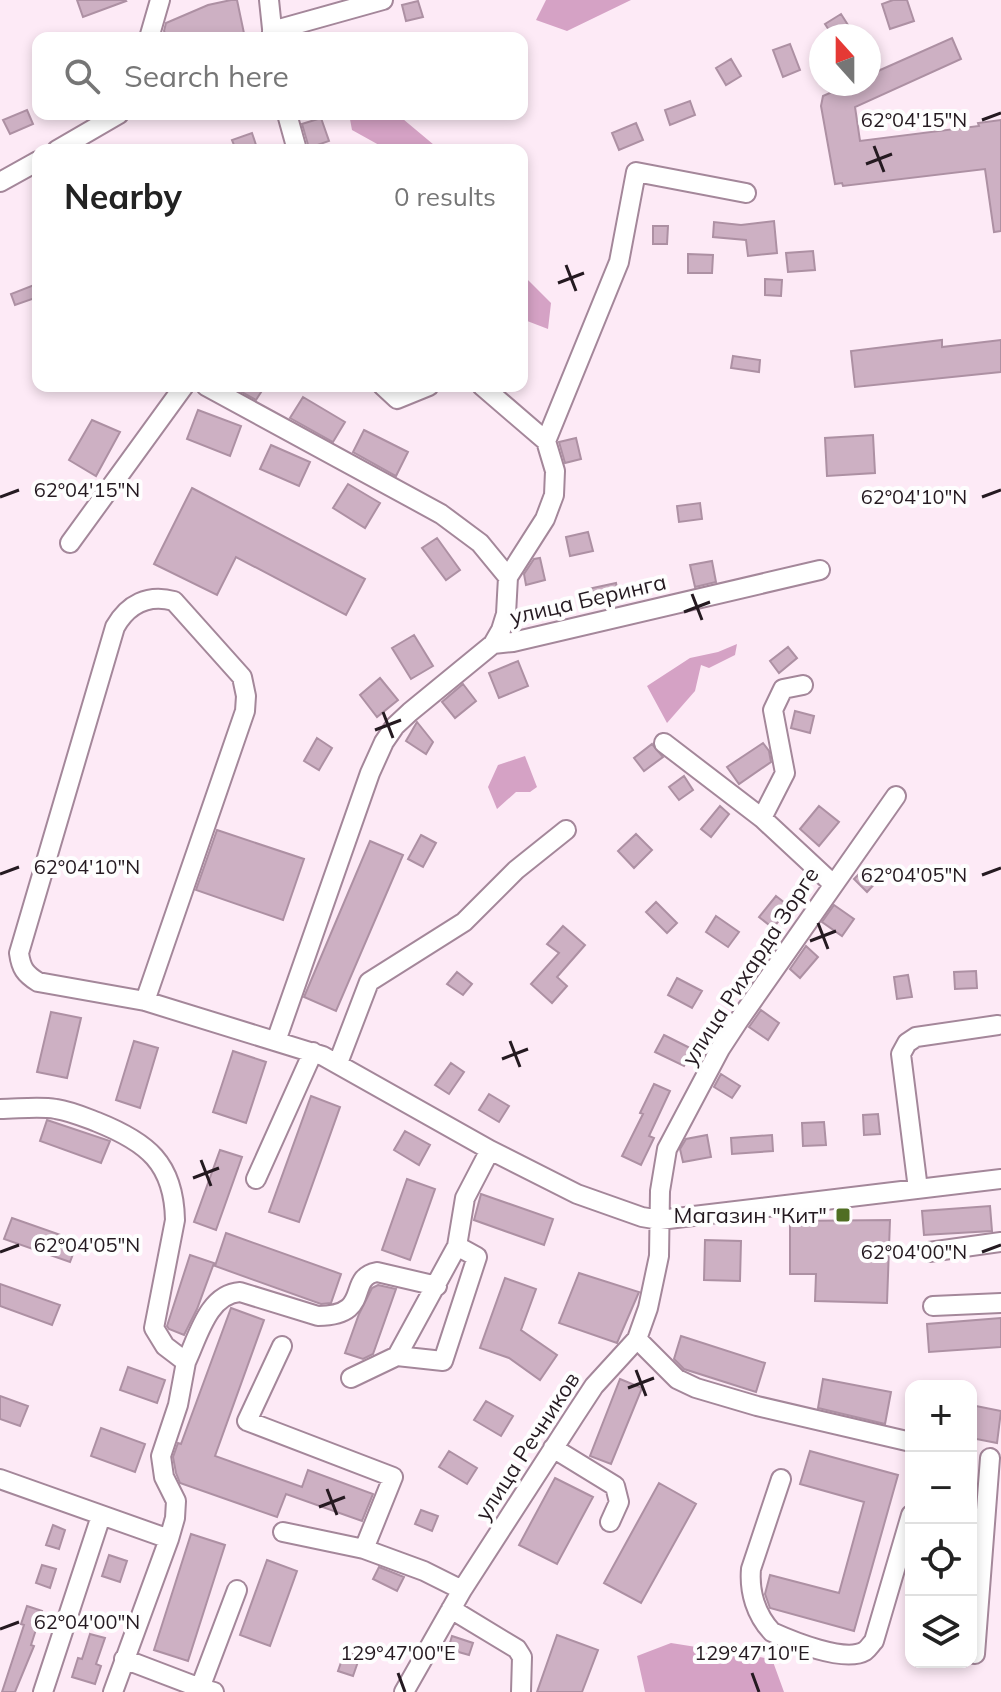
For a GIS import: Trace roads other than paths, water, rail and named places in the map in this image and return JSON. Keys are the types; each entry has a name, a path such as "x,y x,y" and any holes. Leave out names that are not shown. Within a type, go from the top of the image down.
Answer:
{"street":[{"path":"151,32 160,0"},
{"path":"269,0 273,32"},
{"path":"279,32 383,0"},
{"path":"67,144 109,120"},
{"path":"289,120 295,144"},
{"path":"0,182 32,164"},
{"path":"546,441 619,262 636,172 746,193"},
{"path":"70,543 180,392"},
{"path":"217,392 441,514 480,543 508,577"},
{"path":"389,392 397,399 414,392"},
{"path":"489,392 546,441 555,471 554,495 545,519 508,577 506,614 493,644"},
{"name":"улица Беринга","path":"276,1041 370,773 384,742 410,712 493,644 513,642 820,570"},
{"path":"145,1001 245,711 246,696 242,677 174,601 161,598 149,598 135,604 122,614 115,627 19,953 26,975 38,982 145,1001 313,1052 338,1063 490,1150 577,1194 642,1217 660,1220 1001,1179"},
{"path":"762,818 785,773 773,710 783,689 803,685"},
{"path":"664,743 762,818 833,884"},
{"name":"улица Рихарда Зорге","path":"660,1220 662,1168 667,1149 726,1039 896,796"},
{"path":"338,1063 369,982 464,922 516,870 566,830"},
{"path":"918,1189 901,1054 907,1043 916,1037 998,1025"},
{"path":"256,1179 313,1052"},
{"path":"0,1109 54,1109 73,1113 127,1134 142,1143 159,1161 170,1180 175,1220 154,1328 165,1346 186,1362"},
{"path":"397,1356 457,1246 465,1198 490,1150"},
{"name":"улица Речников","path":"404,1692 462,1590 553,1448 594,1386 637,1339 648,1308 659,1256 660,1220"},
{"path":"929,1252 1001,1242"},
{"path":"351,1378 397,1356 443,1361 477,1257 457,1246"},
{"path":"113,1692 175,1518 176,1501 164,1477 161,1456 178,1405 186,1362 218,1300 228,1293 240,1292 318,1316 332,1316 344,1312 354,1303 361,1282 371,1273 437,1286"},
{"path":"933,1306 1001,1303"},
{"path":"637,1339 677,1379 696,1388 757,1406 905,1441"},
{"path":"282,1346 247,1421 393,1477 364,1549"},
{"path":"553,1448 615,1486 619,1502 610,1522"},
{"path":"977,1635 996,1459"},
{"path":"0,1479 169,1539"},
{"path":"781,1479 751,1569 750,1585 753,1598 772,1632 837,1654 865,1651 874,1641 908,1524"},
{"path":"43,1692 101,1516"},
{"path":"283,1532 364,1549 424,1571 462,1590"},
{"path":"124,1659 207,1690 237,1590"},
{"path":"451,1609 517,1649 522,1657 521,1692"}],"place":[{"name":"Магазин \"Кит\"","path":"843,1215"}]}
